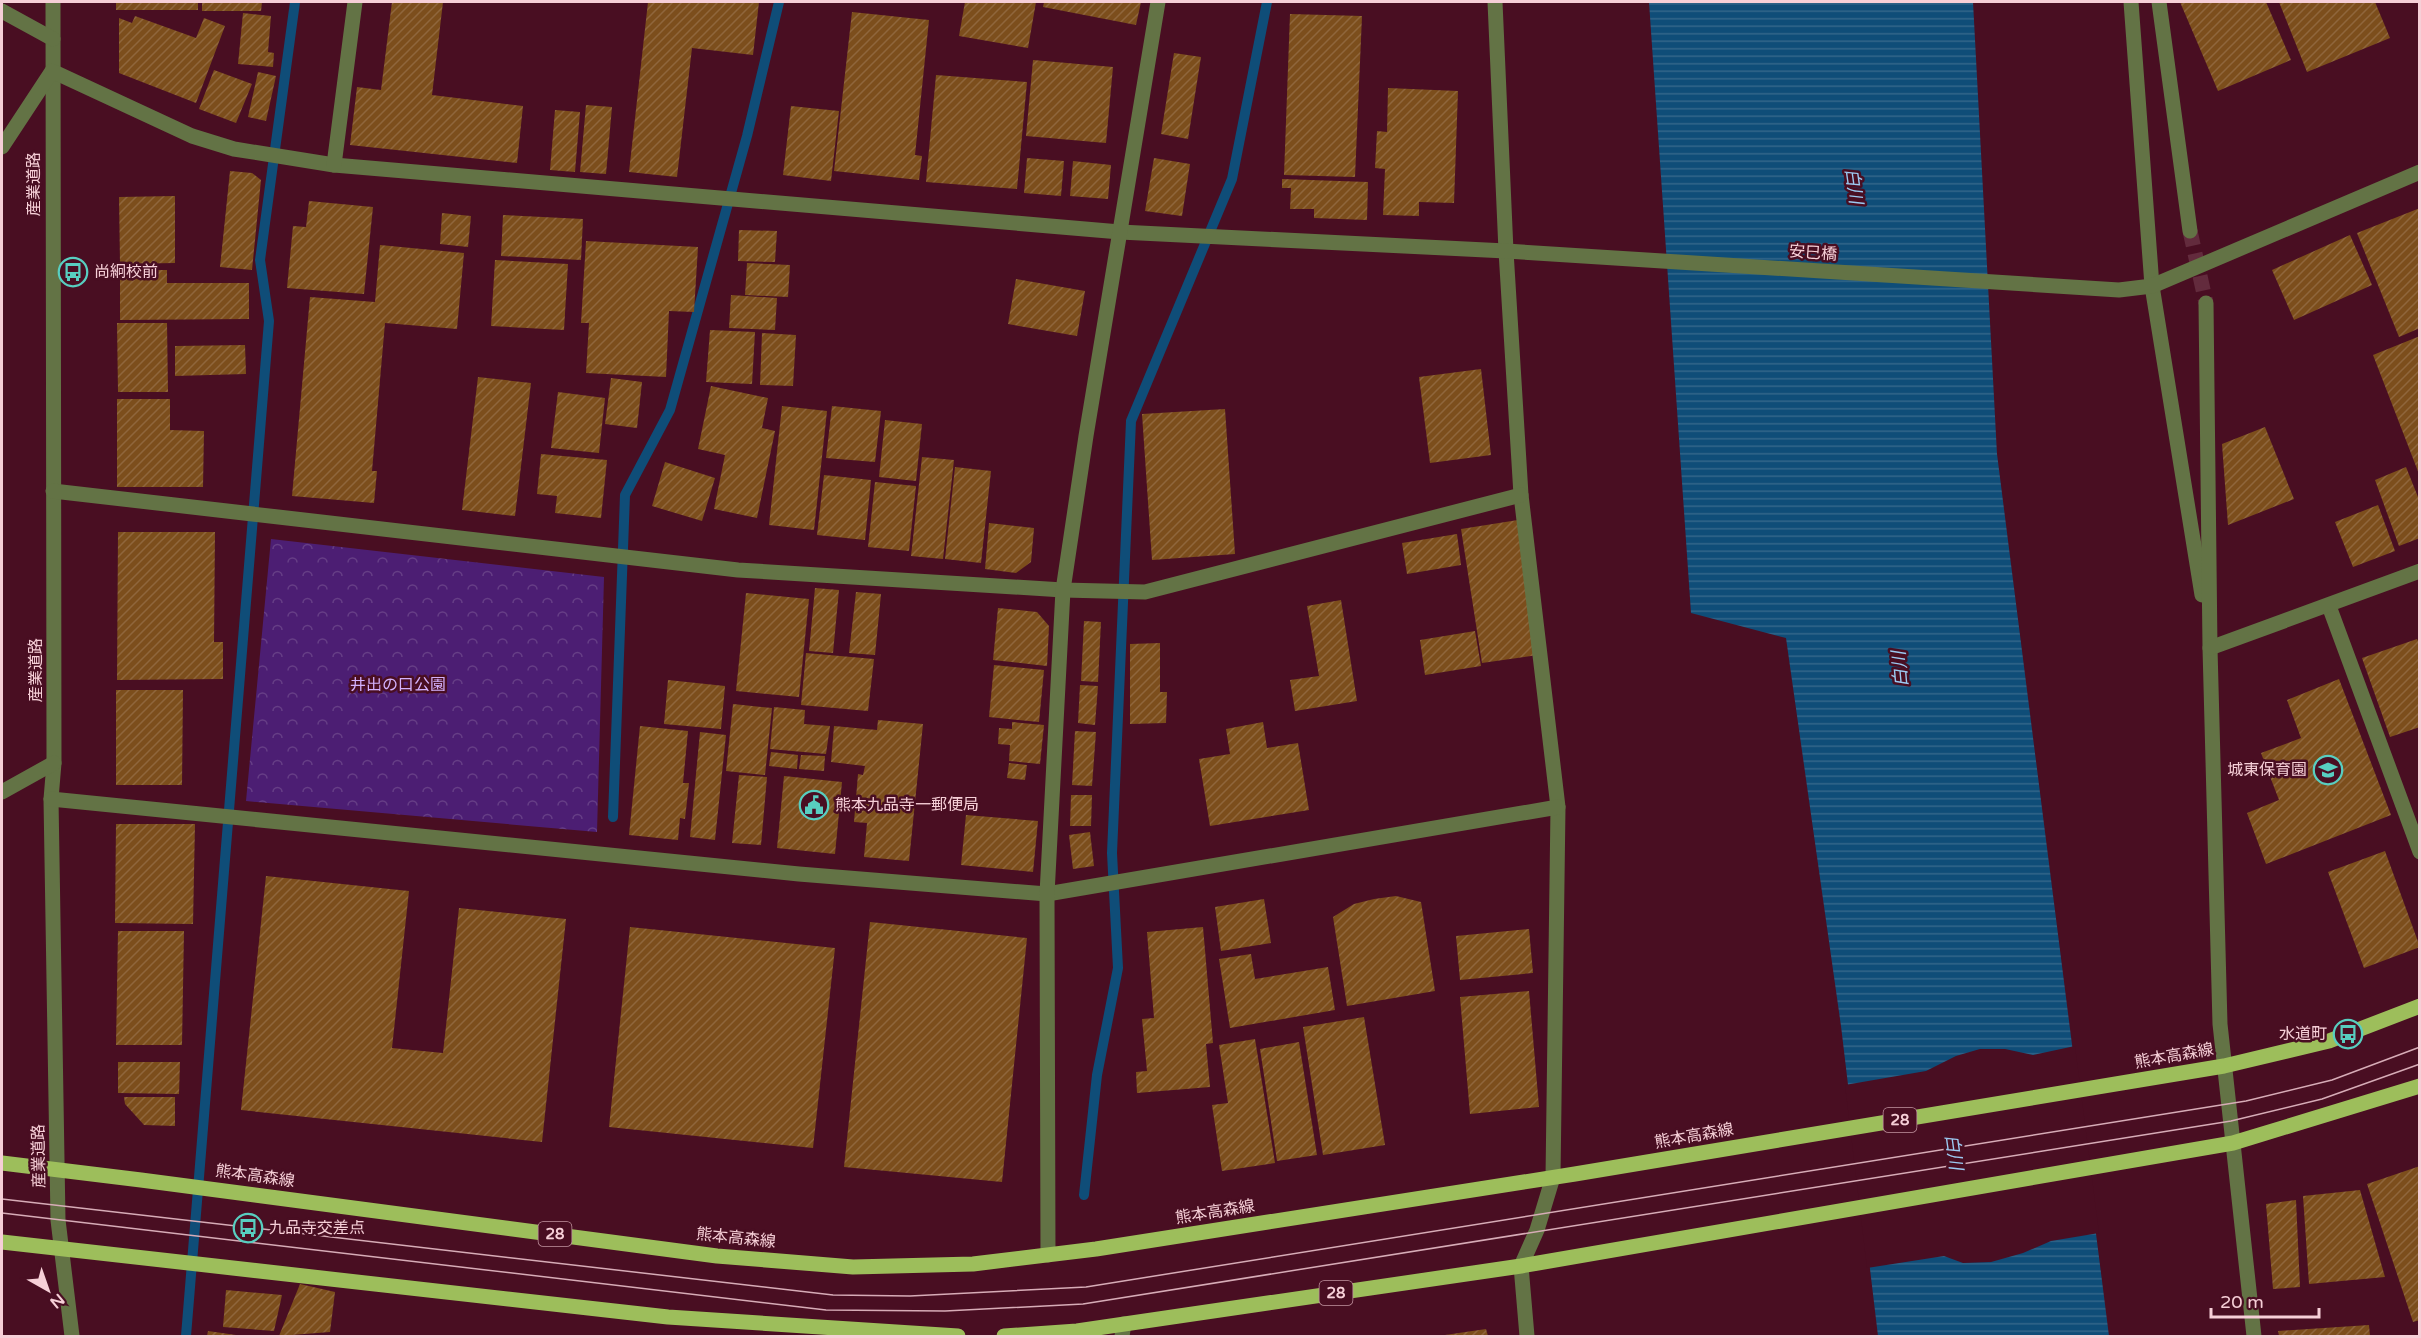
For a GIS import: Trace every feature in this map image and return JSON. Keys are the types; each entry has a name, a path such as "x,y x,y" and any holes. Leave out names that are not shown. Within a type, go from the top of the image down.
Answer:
{"main road":[{"name":"熊本高森線","path":"2,1163 717,1256 853,1267 974,1264 1096,1249 1575,1174 2224,1066 2329,1041 2420,1006"},
{"name":"28","path":"1004,1336 1123,1330 1521,1266 2233,1143 2420,1086"},
{"path":"2,1242 668,1317 958,1336"}],"street":[{"name":"産業道路","path":"53,2 54,763 51,799 56,1169 61,1249 72,1336"},
{"path":"334,165 355,2"},
{"path":"1052,1255 1047,894 1063,590 1086,436 1158,2"},
{"path":"1495,2 1506,251 1521,495 1558,807 1553,1177 1537,1230 1521,1266 1527,1336"},
{"path":"2131,2 2152,286 2210,648"},
{"path":"2159,2 2190,231"},
{"path":"2,11 53,39"},
{"path":"2,147 52,70"},
{"name":"安巳橋","path":"52,70 192,136 234,149 334,165 1120,232 1506,251 2119,290 2152,286 2420,172"},
{"path":"2206,303 2210,648 2220,1024 2254,1336"},
{"path":"53,491 738,570 1063,590 1145,592 1521,495"},
{"path":"2210,648 2420,571"},
{"path":"2329,606 2420,852"},
{"path":"2,792 54,763"},
{"path":"51,799 799,874 1047,894 1558,807"}],"green space":[{"name":"井出の口公園","path":"271,539 604,577 597,832 246,801"}],"water":[{"name":"白川","path":"1649,2 1973,2 1997,454 2109,1336 1878,1336 1841,1026 1786,638 1691,613"}],"pier":[{"path":"2075,1046 2099,1233 2051,1241 2023,1253 1991,1262 1963,1263 1944,1256 1867,1268 1845,1085 1926,1071 1956,1056 1980,1049 2005,1049 2033,1055"}],"building":[{"path":"116,2 198,2 198,10 116,10"},
{"path":"202,2 262,2 261,11 202,11"},
{"path":"392,2 443,2 432,95 523,106 517,163 350,145 357,87 381,90"},
{"path":"648,2 759,2 753,55 692,48 677,177 629,172"},
{"path":"965,2 1036,2 1028,48 959,36"},
{"path":"1044,2 1141,2 1136,25 1043,7"},
{"path":"2180,2 2266,2 2291,60 2218,91"},
{"path":"2279,2 2375,2 2390,38 2307,72"},
{"path":"852,12 929,20 915,155 922,156 919,180 834,171"},
{"path":"243,13 271,16 268,52 274,53 273,67 238,64"},
{"path":"1290,14 1362,16 1355,177 1284,175"},
{"path":"135,16 196,38 204,18 225,26 196,103 119,73 119,18 132,23"},
{"path":"1174,53 1201,57 1188,139 1161,134"},
{"path":"1033,60 1113,67 1106,143 1026,136"},
{"path":"214,70 252,84 236,123 199,109"},
{"path":"258,72 276,76 266,121 248,117"},
{"path":"936,75 1027,82 1017,189 926,182"},
{"path":"1388,88 1458,91 1454,203 1419,202 1419,216 1383,215 1385,169 1375,168 1377,131 1387,132"},
{"path":"586,105 612,107 606,174 580,172"},
{"path":"791,106 839,111 831,181 783,175"},
{"path":"555,110 580,112 575,172 550,170"},
{"path":"1027,158 1064,161 1061,196 1024,193"},
{"path":"1154,158 1190,164 1182,216 1145,211"},
{"path":"1073,161 1111,165 1108,199 1070,196"},
{"path":"230,171 252,173 261,180 252,270 220,267"},
{"path":"1282,179 1368,182 1367,220 1314,218 1314,209 1290,209 1291,188 1282,188"},
{"path":"175,196 175,263 120,264 119,197"},
{"path":"309,201 373,207 364,294 287,288 293,226 306,227"},
{"path":"2420,208 2420,328 2399,337 2357,233"},
{"path":"442,213 471,216 468,247 440,244"},
{"path":"503,215 583,219 581,260 501,256"},
{"path":"739,230 777,231 775,262 738,261"},
{"path":"2350,235 2372,285 2294,320 2272,270"},
{"path":"586,241 698,247 694,312 669,311 666,377 586,373 589,323 581,323"},
{"path":"380,245 464,253 457,329 385,323 372,471 377,471 374,503 292,496 310,297 375,302"},
{"path":"495,260 568,264 564,330 491,326"},
{"path":"747,263 790,265 788,297 745,295"},
{"path":"120,270 167,270 167,283 249,283 249,319 120,320"},
{"path":"1016,279 1085,291 1077,336 1008,324"},
{"path":"731,295 777,298 775,330 729,328"},
{"path":"117,323 167,323 168,392 118,392"},
{"path":"710,330 755,332 752,384 706,382"},
{"path":"762,333 796,335 793,386 760,385"},
{"path":"2420,336 2420,474 2419,474 2373,355"},
{"path":"245,345 246,374 175,376 175,346"},
{"path":"1481,369 1491,455 1430,463 1419,377"},
{"path":"478,377 531,383 515,516 462,510"},
{"path":"611,378 642,382 637,428 605,424"},
{"path":"711,386 768,398 762,428 775,431 757,518 714,509 725,455 698,449"},
{"path":"558,392 605,398 599,453 551,448"},
{"path":"117,399 170,399 170,430 204,431 203,487 117,487"},
{"path":"782,406 827,411 814,530 769,525"},
{"path":"832,406 881,411 875,462 826,458"},
{"path":"1225,409 1235,554 1152,560 1142,414"},
{"path":"885,420 922,424 916,481 879,477"},
{"path":"2265,427 2294,499 2228,525 2222,444"},
{"path":"541,454 607,460 601,518 555,513 557,496 537,494"},
{"path":"922,457 954,460 943,559 911,556"},
{"path":"665,462 715,478 702,521 652,506"},
{"path":"955,467 991,471 981,563 945,559"},
{"path":"2406,467 2420,502 2420,538 2399,546 2375,480"},
{"path":"824,475 871,480 865,540 817,535"},
{"path":"875,482 916,486 909,551 868,547"},
{"path":"2378,505 2395,551 2353,567 2335,522"},
{"path":"1518,520 1538,655 1482,663 1461,529"},
{"path":"989,523 1034,528 1031,562 1016,573 985,569"},
{"path":"118,532 215,532 214,642 223,642 223,679 117,680"},
{"path":"1457,534 1461,565 1407,574 1402,543"},
{"path":"815,588 839,590 833,653 809,651"},
{"path":"856,592 881,594 875,655 849,653"},
{"path":"746,593 809,599 799,697 736,691"},
{"path":"1341,600 1357,701 1295,711 1290,680 1319,676 1307,606"},
{"path":"998,608 1037,612 1049,626 1047,666 993,660"},
{"path":"1084,621 1101,622 1098,682 1081,681"},
{"path":"1475,631 1481,666 1425,675 1420,640"},
{"path":"2417,639 2420,645 2420,727 2390,737 2362,658"},
{"path":"1160,643 1160,692 1167,692 1166,723 1130,724 1130,644"},
{"path":"806,653 874,659 868,711 801,705"},
{"path":"994,665 1044,670 1039,722 989,717"},
{"path":"2339,679 2391,815 2266,864 2247,813 2279,800 2261,753 2301,738 2287,700"},
{"path":"668,680 725,686 721,729 664,724"},
{"path":"1080,685 1098,686 1095,725 1078,723"},
{"path":"116,690 183,690 182,785 116,785"},
{"path":"733,704 772,708 765,775 726,771"},
{"path":"774,707 805,710 804,724 830,726 826,754 770,749"},
{"path":"878,720 923,724 909,861 864,857 867,823 854,822 858,774 863,775 865,766 831,762 834,726 877,730"},
{"path":"1012,722 1044,725 1040,764 1009,761 1010,745 998,744 999,728 1012,729"},
{"path":"1263,722 1267,748 1298,743 1309,810 1210,826 1199,759 1230,754 1226,729"},
{"path":"640,726 688,731 683,783 689,783 685,819 680,818 678,840 629,835"},
{"path":"1075,731 1096,732 1092,786 1072,785"},
{"path":"700,732 726,735 715,840 690,837"},
{"path":"771,752 798,755 797,769 769,766"},
{"path":"801,755 825,756 824,771 799,769"},
{"path":"1009,763 1027,765 1025,780 1007,778"},
{"path":"739,775 767,777 761,845 732,843"},
{"path":"784,776 842,782 835,854 777,848"},
{"path":"1071,795 1092,795 1091,826 1070,826"},
{"path":"966,815 1038,821 1033,872 961,865"},
{"path":"116,824 195,824 193,924 115,923"},
{"path":"1090,832 1094,866 1073,869 1069,835"},
{"path":"2385,851 2420,947 2364,968 2328,872"},
{"path":"266,876 409,891 392,1048 443,1053 459,908 566,919 542,1142 241,1110"},
{"path":"1396,896 1421,902 1435,991 1347,1006 1333,917 1354,904"},
{"path":"1264,899 1271,943 1221,951 1215,907"},
{"path":"870,922 1027,938 1002,1182 844,1167"},
{"path":"630,927 835,948 813,1148 609,1127"},
{"path":"1203,927 1213,1043 1206,1044 1210,1087 1137,1093 1136,1072 1147,1071 1142,1019 1154,1018 1147,932"},
{"path":"1529,929 1533,973 1460,980 1456,936"},
{"path":"118,931 184,931 182,1045 116,1045"},
{"path":"1251,954 1255,979 1328,967 1335,1010 1230,1028 1219,959"},
{"path":"1529,991 1539,1107 1470,1114 1460,997"},
{"path":"1364,1017 1385,1145 1323,1155 1303,1027"},
{"path":"1255,1039 1275,1163 1222,1171 1212,1105 1228,1103 1219,1045"},
{"path":"1299,1042 1317,1155 1277,1161 1260,1049"},
{"path":"118,1062 180,1062 179,1094 118,1093"},
{"path":"124,1097 175,1097 175,1126 144,1125 125,1104"},
{"path":"2420,1166 2420,1320 2413,1322 2367,1184"},
{"path":"2360,1190 2385,1277 2309,1284 2303,1196"},
{"path":"2296,1200 2300,1287 2273,1289 2266,1204"},
{"path":"300,1284 335,1292 330,1332 279,1336"},
{"path":"226,1290 282,1295 274,1331 223,1327"},
{"path":"2369,1325 2370,1336 2279,1336 2278,1331"},
{"path":"1486,1329 1488,1336 1445,1336 1445,1335"},
{"path":"208,1331 236,1335 236,1336 207,1336"}],"waterway":[{"path":"186,1336 269,321 260,260 295,2"},
{"path":"613,817 625,495 670,410 747,136 779,2"},
{"path":"1084,1195 1097,1075 1118,968 1112,853 1131,421 1232,179 1267,2"}],"tunnel":[{"path":"2190,231 2206,303"}],"tram line":[{"path":"2,1199 833,1295 910,1296 1086,1287 2246,1101 2332,1080 2420,1047"},
{"path":"2,1213 826,1310 945,1311 1083,1304 2231,1121 2322,1099 2420,1064"}],"place":[{"name":"尚絅校前","path":"73,272"},
{"name":"城東保育園","path":"2328,770"},
{"name":"熊本九品寺一郵便局","path":"814,805"},
{"name":"水道町","path":"2348,1034"},
{"name":"九品寺交差点","path":"248,1228"}]}
